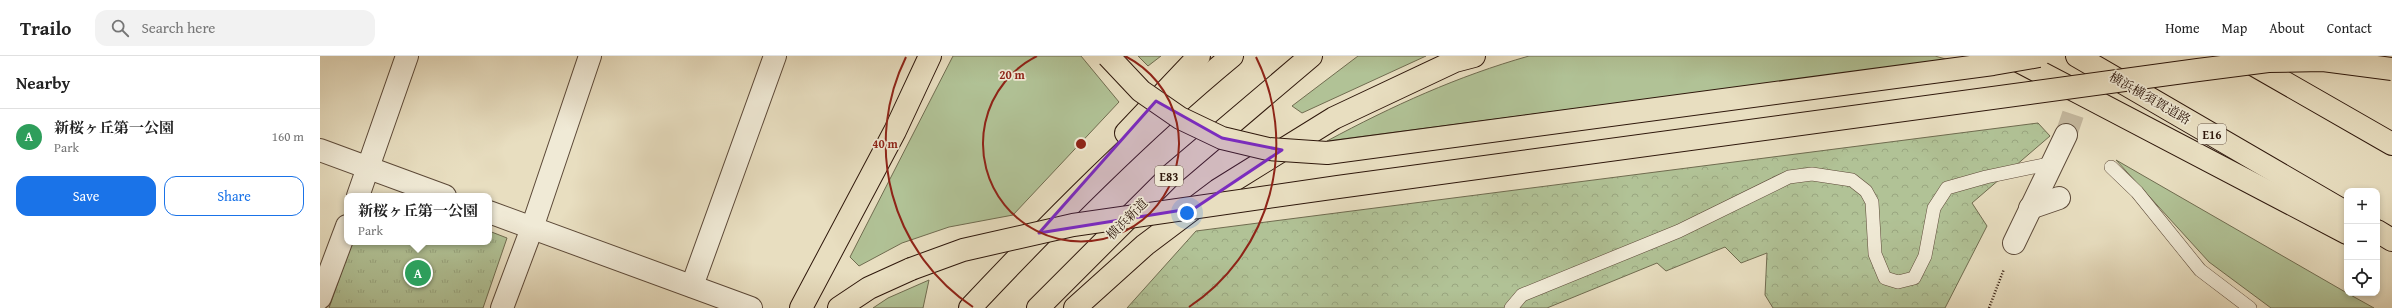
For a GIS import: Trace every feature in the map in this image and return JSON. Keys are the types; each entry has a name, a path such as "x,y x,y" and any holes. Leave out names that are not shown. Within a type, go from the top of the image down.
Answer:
{"highway":[{"path":"801,308 895,131 930,56"},
{"path":"1108,56 1141,91 1180,118 1222,138 1268,149 1327,153 1985,65 2038,63"},
{"path":"1021,254 1131,127 1199,56"},
{"path":"970,308 1021,254 1138,139 1232,56"},
{"name":"横浜新道","path":"1038,308 1171,175 1311,56"},
{"path":"1075,308 1145,245 1225,186 1334,118 1455,61 1474,56"},
{"path":"1998,56 2038,63"},
{"path":"2009,56 2038,63 2344,231"},
{"name":"横浜横須賀道路","path":"2077,56 2344,211"},
{"path":"2239,56 2392,144"},
{"path":"839,308 869,288 911,269 963,250 1073,225 1354,184 2268,61 2323,60 2392,69"},
{"path":"2380,233 2392,240"},
{"path":"2380,250 2392,256"}],"street":[{"path":"359,193 407,56"},
{"path":"502,308 532,228 590,56"},
{"path":"692,286 775,56"},
{"path":"2014,243 2066,135"},
{"path":"320,150 437,193"},
{"path":"2030,208 2059,198"},
{"path":"492,213 751,308"},
{"path":"320,298 344,234"}],"lane":[{"path":"1511,308 1522,295 1679,231 1789,177 1812,174 1852,180 1866,191 1872,202 1875,254 1885,278 1898,282 1914,278 1925,256 1934,208 1947,188 1986,177 2053,163"},
{"path":"2111,166 2137,192 2200,270 2250,308"}],"path":[{"path":"1989,308 2014,243"}],"highlighted area":[{"path":"1156,101 1222,138 1282,150 1195,208 1039,233"}],"green space":[{"path":"953,56 1081,56 1119,102 1013,215 949,227 902,243 859,266 850,257"},
{"path":"1138,56 1161,56 1148,66"},
{"path":"1358,56 1426,56 1302,113 1292,106"},
{"path":"1529,56 1935,56 1949,60 1327,141 1401,104 1451,82"},
{"path":"2038,123 2050,136 1972,203 1987,226 1945,308 1773,308 1765,295 1767,253 1741,263 1725,247 1666,271 1657,263 1547,308 1127,308 1196,231"},
{"path":"2116,160 2344,291 2344,296 2352,296 2374,308 2271,308 2209,262"},
{"path":"492,232 507,238 483,308 329,308 351,245 492,245"},
{"path":"929,280 923,308 873,308 888,298"}],"tunnel":[{"path":"2066,135 2086,76"}],"place":[{"name":"新桜ヶ丘第一公園","path":"418,273"}]}
